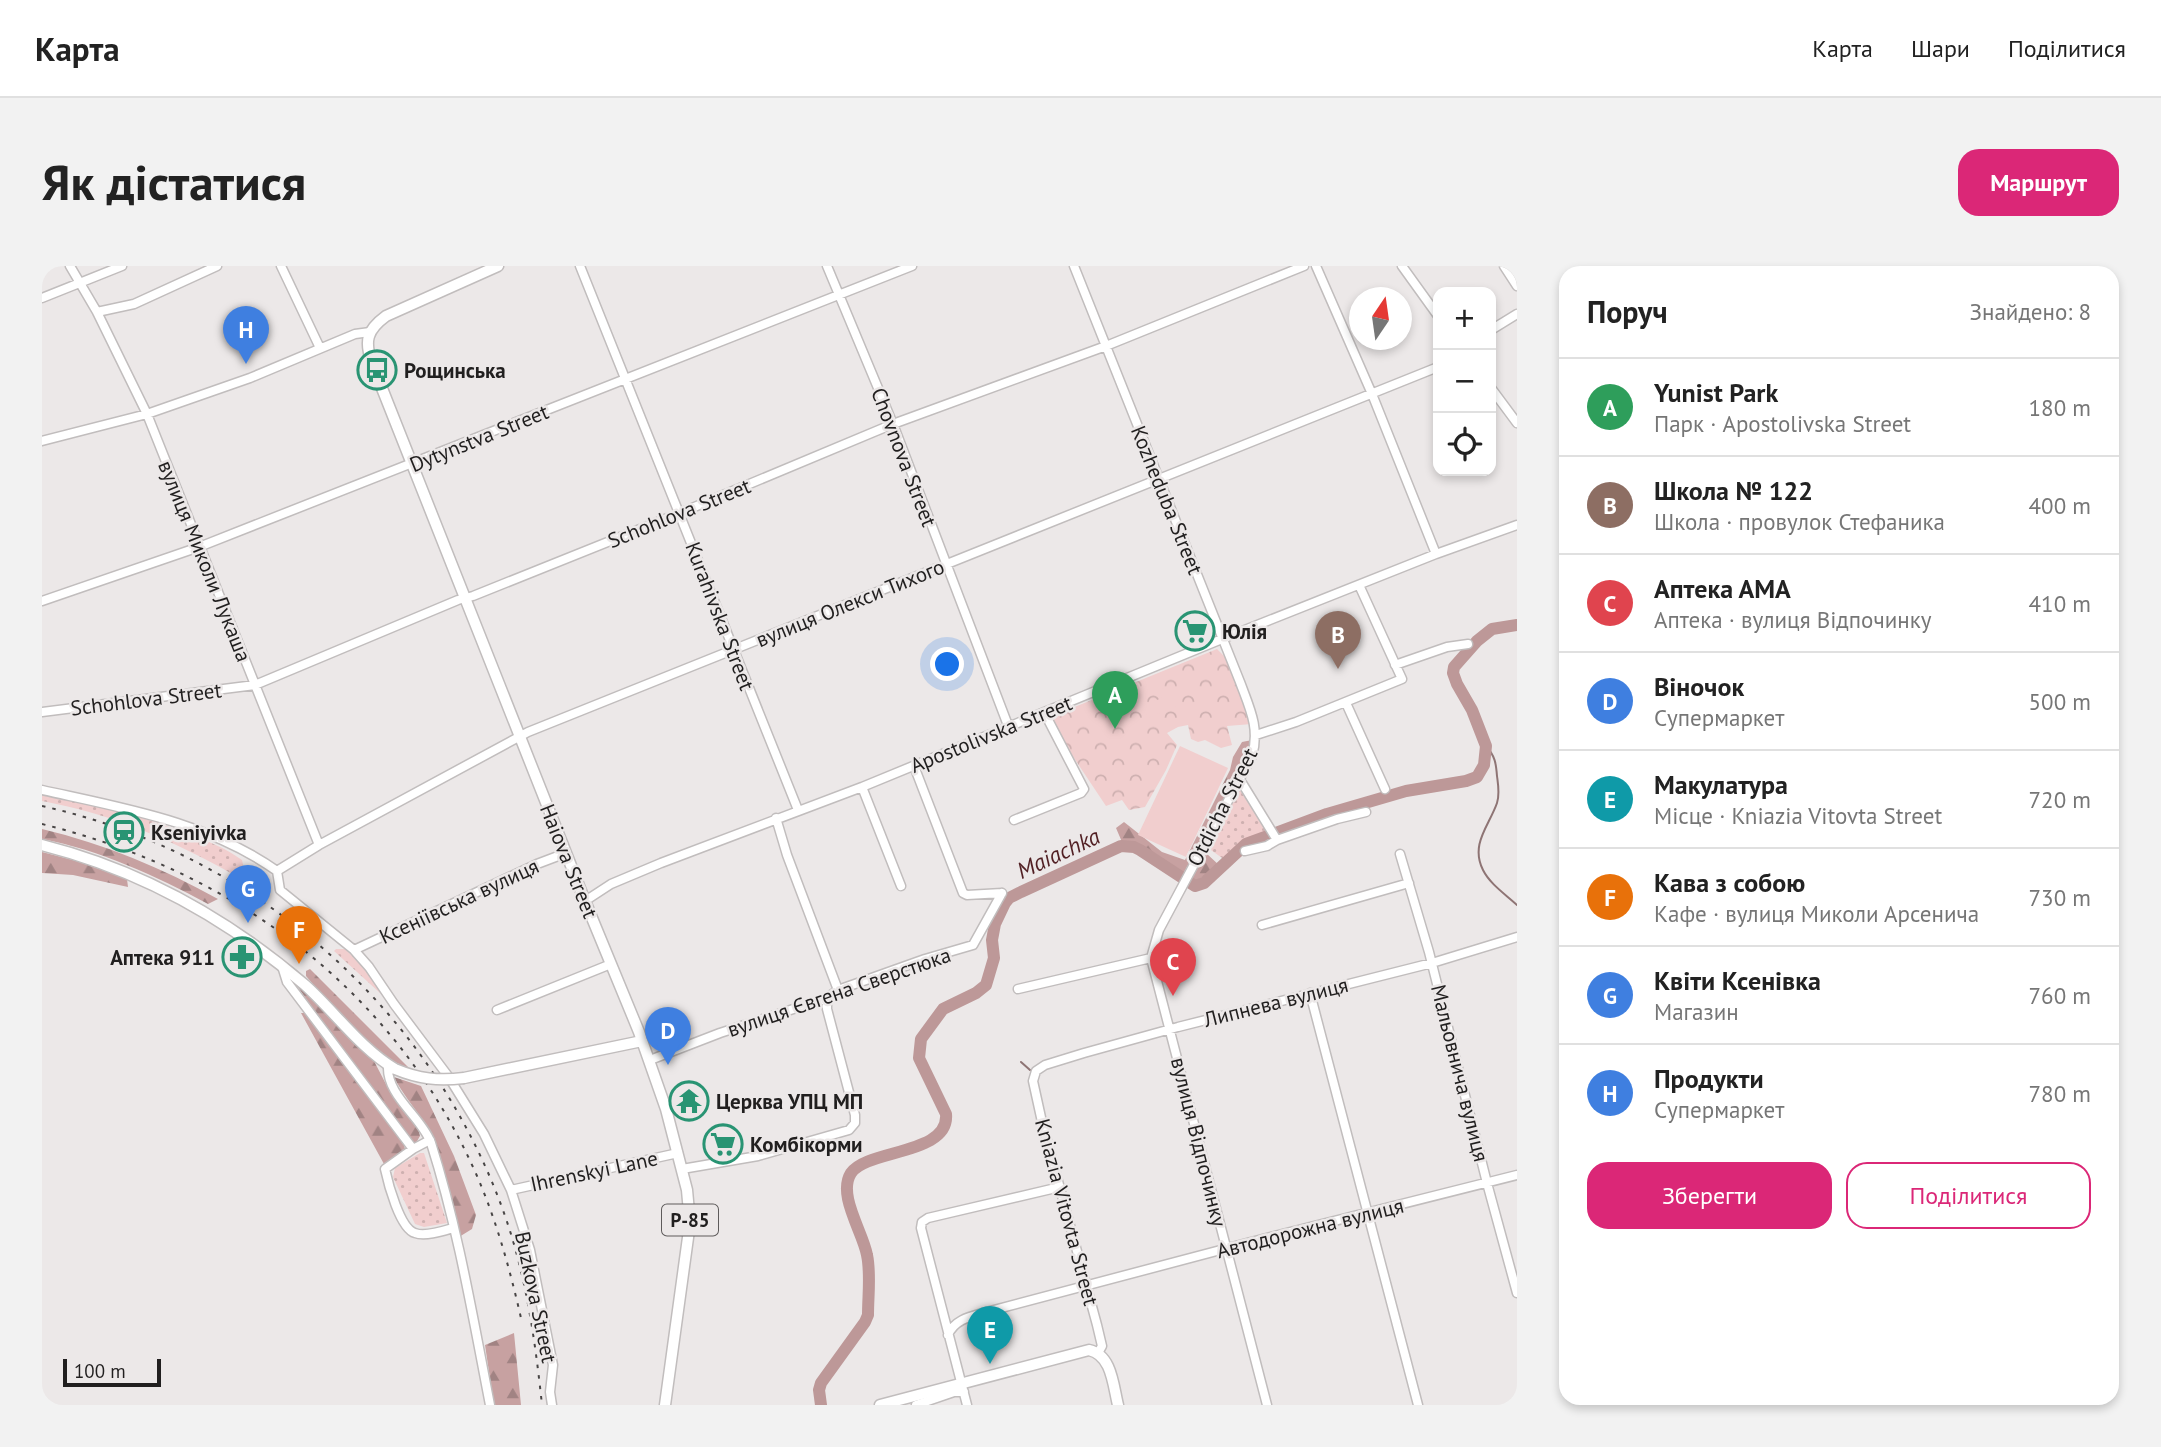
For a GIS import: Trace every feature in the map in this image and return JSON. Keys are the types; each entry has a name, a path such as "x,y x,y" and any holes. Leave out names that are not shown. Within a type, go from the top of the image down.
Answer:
{"main road":[{"path":"370,332 386,316 498,266"},
{"name":"Haiova Street","path":"370,332 368,346 372,363 650,1060 678,1153 687,1190 690,1223 665,1405"},
{"path":"42,845 95,861 170,892 216,919 282,966 392,1067 428,1080 464,1078 642,1041"},
{"path":"880,1405 963,1388 1078,1352 1088,1350 1098,1353"},
{"name":"Kniazia Vitovta Street","path":"1098,1353 1107,1362 1118,1405"}],"street":[{"name":"вулиця Миколи Лукаша","path":"70,266 97,312 147,414 319,845"},
{"path":"42,298 122,266"},
{"path":"97,312 134,304 218,266"},
{"path":"281,266 320,348"},
{"name":"Kurahivska Street","path":"580,266 797,810"},
{"name":"Chovnova Street","path":"827,266 893,424 1009,728"},
{"name":"Dytynstva Street","path":"42,601 200,547 912,266"},
{"name":"Kozheduba Street","path":"1074,266 1240,682 1255,723 1256,735"},
{"name":"Schohlova Street","path":"42,712 255,685 893,424 1106,346 1304,266"},
{"path":"1316,266 1372,394 1436,554"},
{"path":"1402,266 1433,309"},
{"path":"1504,266 1517,286"},
{"path":"1496,327 1517,314"},
{"path":"42,441 147,414 250,378 355,334 370,332"},
{"name":"вулиця Олекси Тихого","path":"277,871 319,845 520,736 1433,369"},
{"path":"1496,394 1517,423"},
{"name":"Apostolivska Street","path":"585,901 611,884 636,873 863,787 1359,584 1517,525"},
{"path":"1256,735 1346,703 1402,679 1359,584"},
{"path":"1395,665 1447,647 1468,644"},
{"path":"1346,703 1385,789"},
{"path":"1014,820 1081,793 1084,789 1044,712"},
{"name":"Otdicha Street","path":"1150,958 1159,930 1252,757 1256,735"},
{"name":"вулиця Євгена Сверстюка","path":"650,1060 720,1033 827,998 838,990 925,959 973,945 1002,893 963,893 914,766"},
{"path":"1239,781 1274,835"},
{"path":"863,787 901,886"},
{"path":"42,790 149,813 257,858 277,871"},
{"path":"1245,851 1267,846 1274,835 1366,812"},
{"path":"776,818 787,855 838,990"},
{"name":"Ксеніївська вулиця","path":"354,950 566,853"},
{"name":"Мальовнича вулиця","path":"1400,854 1432,964 1517,1293"},
{"name":"Buzkova Street","path":"277,871 280,890 354,950 369,967 448,1076 484,1134 511,1190 530,1250 553,1365 550,1392 552,1405"},
{"path":"1262,925 1409,883"},
{"name":"Липнева вулиця","path":"1036,1070 1045,1065 1170,1030 1432,964 1517,937"},
{"path":"1018,989 1150,958"},
{"name":"вулиця Відпочинку","path":"1150,958 1267,1405"},
{"path":"497,1010 611,964"},
{"path":"282,966 287,982 414,1150"},
{"path":"1310,993 1418,1405"},
{"path":"682,1169 758,1156 849,1130 855,1123 827,1009 827,998"},
{"path":"392,1067 387,1076 430,1140 453,1228 490,1405"},
{"name":"Kniazia Vitovta Street","path":"1036,1070 1034,1081 1102,1346 1098,1353"},
{"path":"430,1140 385,1169 389,1190 408,1230 416,1234 453,1228"},
{"name":"Ihrenskyi Lane","path":"511,1190 678,1153"},
{"name":"Автодорожна вулиця","path":"948,1335 952,1326 961,1320 1226,1248 1517,1175"},
{"path":"967,1405 921,1228 922,1222 939,1215 1060,1188"},
{"path":"916,1405 963,1388"}],"green space":[{"path":"1217,649 1228,660 1252,724 1227,726 1232,745 1221,748 1205,740 1198,742 1191,739 1188,725 1167,733 1177,745 1145,807 1129,810 1122,800 1106,806 1050,717"},
{"path":"1171,685 1177,706 1148,718 1143,706 1164,697 1162,689"},
{"path":"1252,740 1249,756 1183,874 1130,843 1122,842 1116,828 1124,822 1162,852 1185,860 1230,770 1233,757 1242,742"},
{"path":"1180,746 1228,768 1186,857 1138,835"},
{"path":"1240,790 1267,832 1246,840 1225,860 1208,848"},
{"path":"42,794 153,821 203,839 242,860 246,879 245,881 172,843 121,822 42,801"},
{"path":"42,829 133,858 218,899 208,904 127,865 42,839"},
{"path":"42,852 127,879 128,887 73,875 42,873"},
{"path":"1206,853 1220,866 1196,881 1190,878"},
{"path":"345,949 367,970 391,1003 334,951"},
{"path":"310,969 409,1068 381,1053 353,1029 306,976 306,971"},
{"path":"293,980 374,1061 389,1090 418,1128 420,1136 416,1143 413,1143"},
{"path":"301,1013 307,1013 404,1145 405,1149 401,1154 384,1164"},
{"path":"394,1077 421,1086 454,1156 476,1215 472,1229 459,1237 450,1193 436,1149 424,1123"},
{"path":"424,1153 447,1223 424,1227 415,1224 393,1177 395,1168"},
{"path":"514,1333 521,1405 494,1405 485,1345"}],"waterway":[{"name":"Maiachka","path":"821,1405 821,1383 868,1315 868,1262 849,1203 847,1192 851,1173 873,1159 922,1144 935,1137 944,1127 946,1114 919,1058 921,1039 943,1009 976,993 986,985 994,958 992,940 995,924 1009,898 1121,846 1140,850 1195,886 1204,883 1246,844 1327,814 1406,791 1477,777 1484,765 1486,746 1472,710 1457,684 1454,667 1477,641 1492,629 1517,625"},
{"path":"1486,746 1495,763 1498,796 1482,835 1480,861 1490,880 1517,905"},
{"path":"1021,1062 1030,1070"}],"railway":[{"path":"42,806 120,829 193,861 262,901 325,950 382,1007 431,1070 472,1139 504,1213 529,1308 542,1405"},
{"path":"42,824 113,845 180,873 244,908 302,949 355,996 402,1050 443,1110 477,1176 491,1211 521,1318"}],"place":[{"name":"Продукти","path":"246,364"},
{"name":"Рощинська","path":"377,370"},
{"name":"Юлія","path":"1195,631"},
{"name":"Школа № 122","path":"1338,669"},
{"name":"Yunist Park","path":"1115,729"},
{"name":"Kseniyivka","path":"124,832"},
{"name":"Квіти Ксенівка","path":"248,923"},
{"name":"Аптека 911","path":"242,957"},
{"name":"Кава з собою","path":"299,964"},
{"name":"Аптека АМА","path":"1173,996"},
{"name":"Віночок","path":"668,1065"},
{"name":"Церква УПЦ МП","path":"689,1101"},
{"name":"Комбікорми","path":"723,1144"},
{"name":"Макулатура","path":"990,1364"}]}
